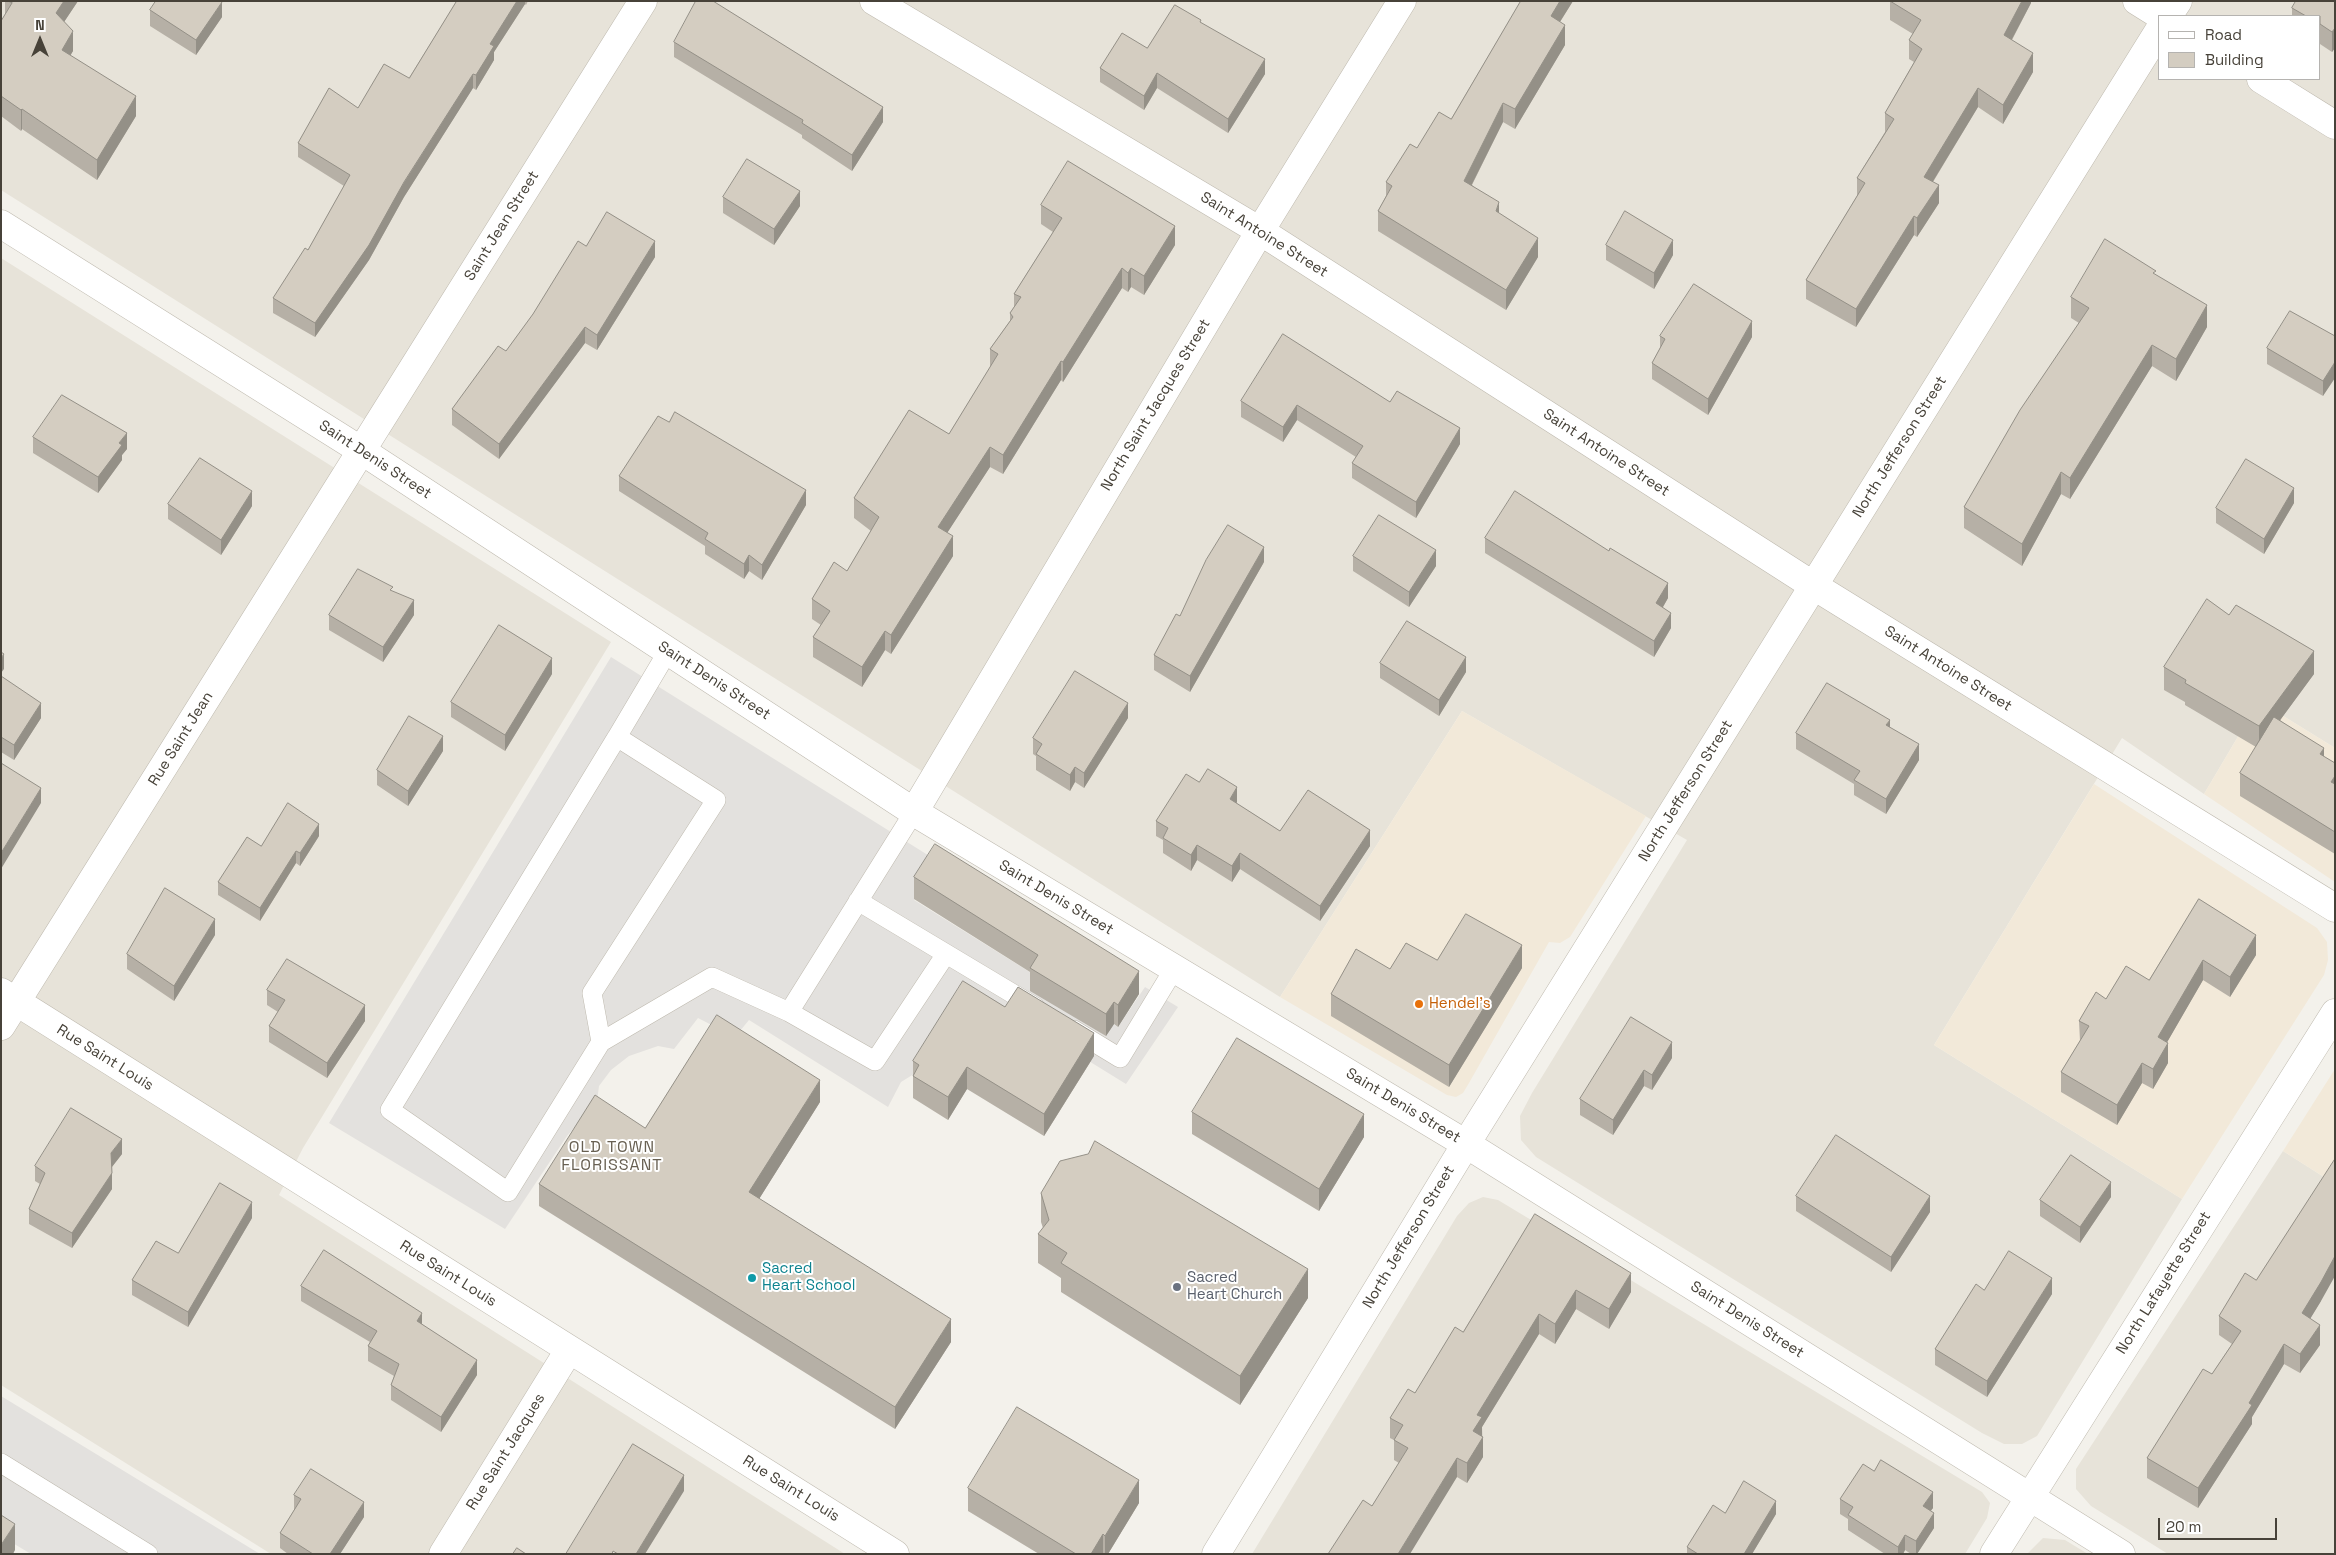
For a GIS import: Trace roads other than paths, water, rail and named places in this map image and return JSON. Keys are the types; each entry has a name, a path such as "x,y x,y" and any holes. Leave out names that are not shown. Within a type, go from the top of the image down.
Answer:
{"street":[{"name":"Saint Jean Street","path":"362,451 643,1"},
{"name":"Saint Antoine Street","path":"874,1 1260,231 1814,586 2335,908"},
{"name":"North Saint Jacques Street","path":"914,812 1260,231 1402,1"},
{"path":"2137,1 2159,15"},
{"path":"2169,15 2178,1"},
{"name":"North Jefferson Street","path":"1216,1554 1466,1144 2158,32"},
{"path":"2263,80 2335,125"},
{"name":"Saint Denis Street","path":"1,224 362,451 914,812 1466,1144 2122,1554"},
{"name":"Rue Saint Jean","path":"1,1026 9,997 362,451"},
{"name":"Rue Saint Louis","path":"9,997 896,1554"},
{"name":"North Lafayette Street","path":"1994,1554 2335,1013"},
{"name":"Rue Saint Jacques","path":"442,1554 569,1350"}],"lane":[{"path":"668,652 390,1110 508,1192 601,1042 712,977 789,1012 875,1062 946,954"},
{"path":"601,1042 592,993 716,800 617,737"},
{"path":"789,1012 914,812"},
{"path":"858,901 1120,1058 1174,969"},
{"path":"1,1463 148,1554"}],"place":[{"name":"Hendel's","path":"1419,1004"},
{"name":"Sacred Heart School","path":"752,1278"},
{"name":"Sacred Heart Church","path":"1177,1287"}],"district":[{"name":"OLD TOWN FLORISSANT","path":"612,1157"}]}
